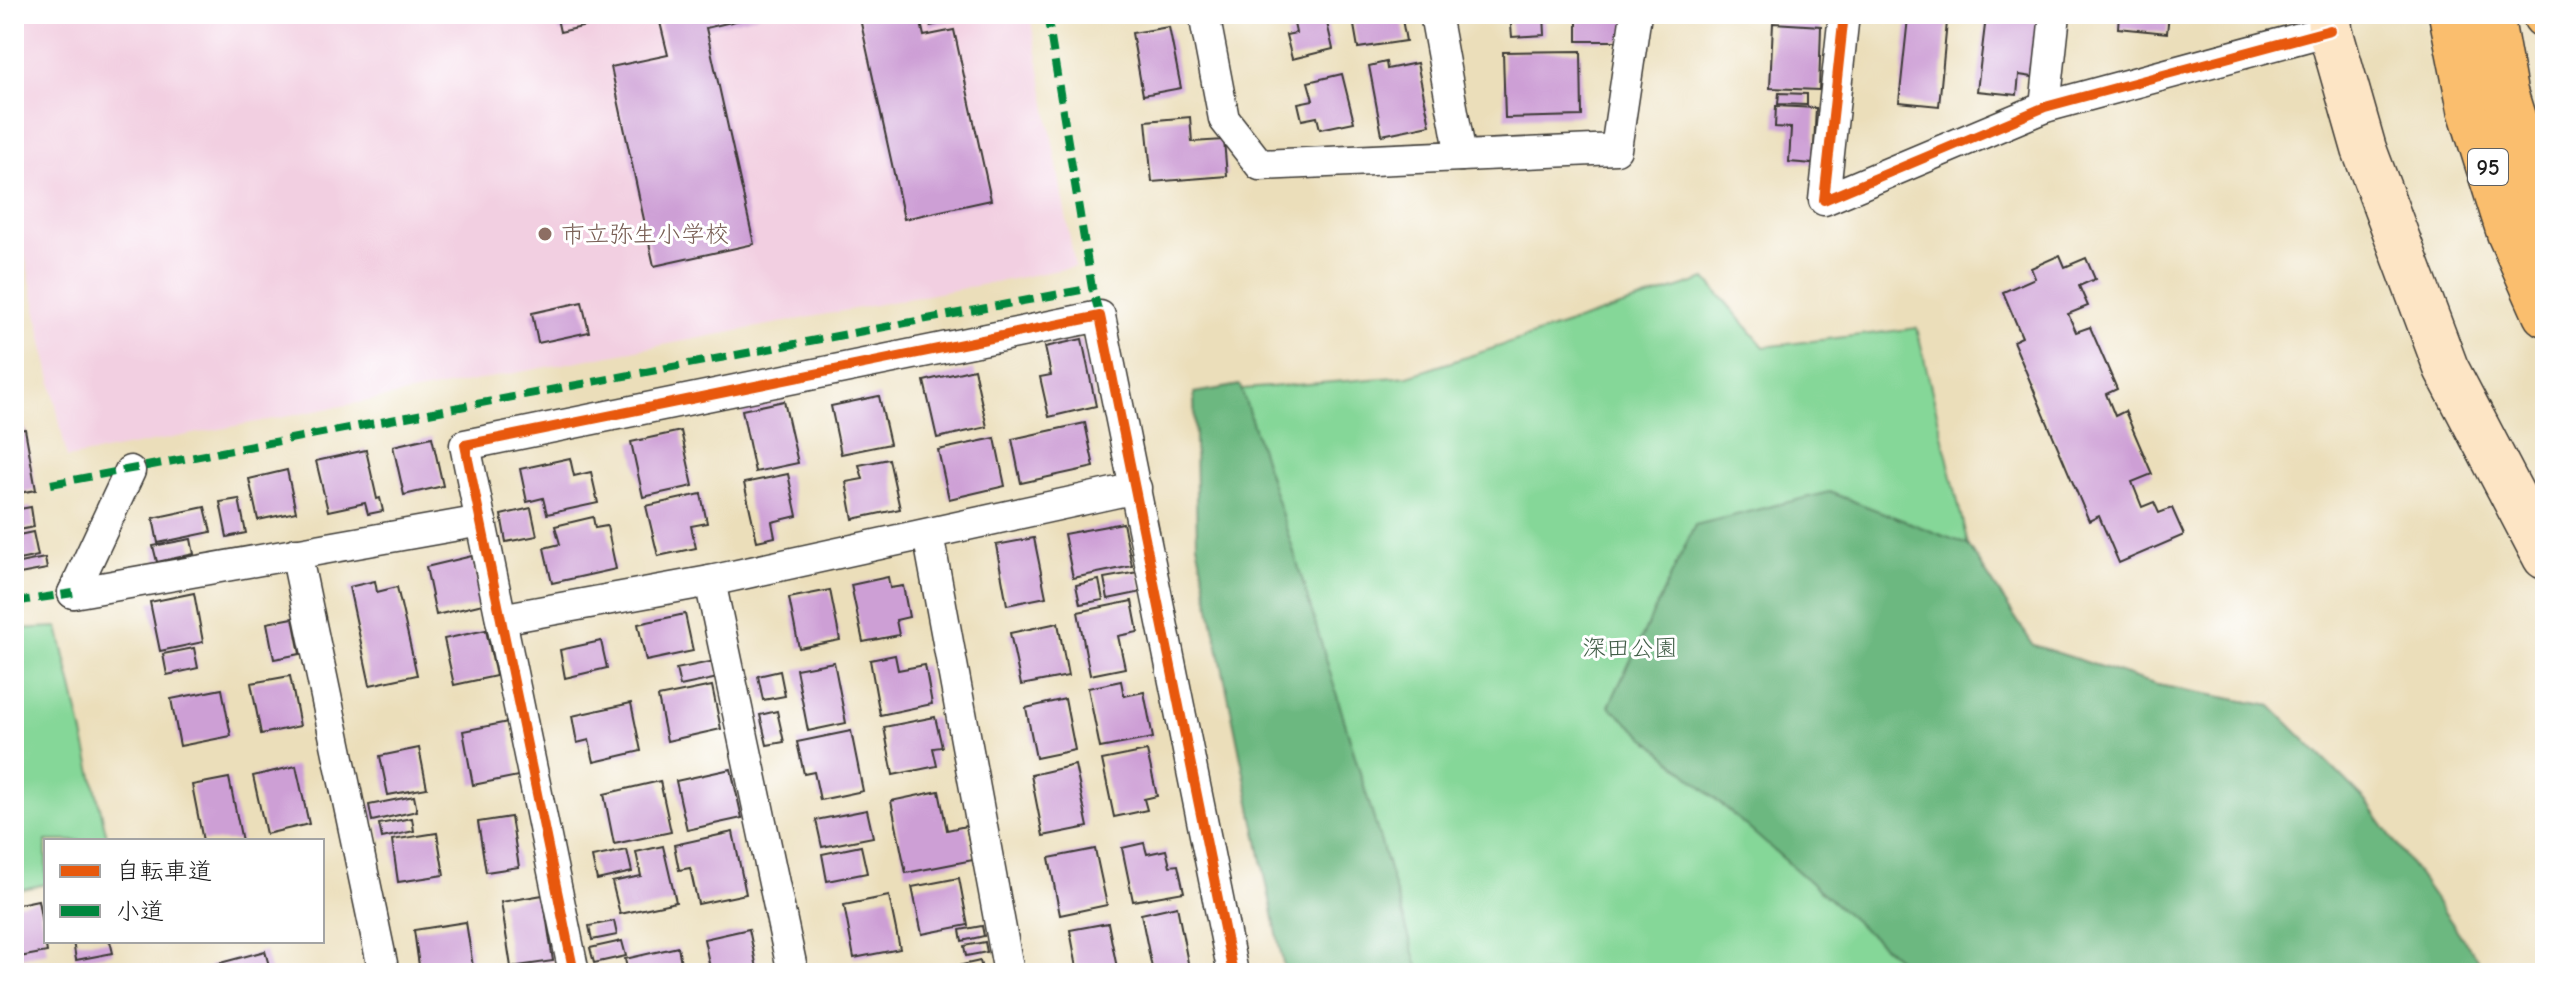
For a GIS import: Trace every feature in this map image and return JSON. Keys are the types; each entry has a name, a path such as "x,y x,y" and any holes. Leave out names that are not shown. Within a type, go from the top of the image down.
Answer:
{"main road":[{"name":"95","path":"2451,14 2470,109 2509,233 2545,314"},
{"name":"95","path":"2491,14 2505,92 2545,219"}],"street":[{"path":"1204,14 1224,119 1260,165 1616,149 1636,14"},
{"path":"1435,14 1461,156"},
{"path":"1844,14 1824,200 2045,107 2330,22 2364,149 2446,368 2545,557"},
{"path":"2045,107 2055,14"},
{"path":"574,973 465,445 1100,316 1233,973"},
{"path":"130,471 73,593 481,521"},
{"path":"501,619 710,581 1136,488"},
{"path":"928,534 1009,973"},
{"path":"296,553 384,973"},
{"path":"710,581 793,973"}],"shaded area":[{"name":"市立弥生小学校","path":"14,14 1030,14 1075,267 67,458 14,202"}],"green space":[{"name":"深田公園","path":"1706,279 1764,347 1917,328 1968,545 2033,645 2157,685 2271,706 2486,973 1290,973 1194,393 1408,376"},
{"path":"1240,385 1296,559 1420,973 1285,973 1197,544 1194,393"},
{"path":"1829,492 1968,545 2033,645 2157,685 2271,706 2366,801 2487,973 1914,973 1609,706 1695,525"},
{"path":"58,627 108,839 44,839 44,884 14,891 14,629"}],"building":[{"path":"556,14 634,14 634,15 560,32"},
{"path":"658,14 761,15 706,28 754,244 654,266 611,67 668,55"},
{"path":"859,14 919,14 924,36 954,30 991,200 904,219"},
{"path":"928,14 975,14 975,15 930,26"},
{"path":"1292,14 1325,14 1333,49 1292,59 1286,35 1296,33"},
{"path":"1352,14 1401,14 1406,41 1358,48"},
{"path":"1510,14 1544,14 1545,35 1512,37"},
{"path":"1577,14 1627,14 1627,41 1577,41"},
{"path":"2119,14 2169,14 2167,33 2118,28"},
{"path":"1986,17 2040,22 2033,77 2019,75 2017,95 1977,91"},
{"path":"1908,18 1947,22 1939,106 1899,102"},
{"path":"1773,23 1821,26 1819,90 1770,88"},
{"path":"1169,27 1181,88 1143,95 1132,33"},
{"path":"1581,51 1582,116 1505,118 1503,52"},
{"path":"1386,62 1387,69 1417,63 1430,125 1382,135 1369,66"},
{"path":"1342,74 1354,122 1320,129 1317,117 1302,120 1298,103 1313,100 1308,82"},
{"path":"1779,93 1807,94 1807,105 1778,104"},
{"path":"1776,106 1816,108 1813,164 1789,162 1791,128 1775,127"},
{"path":"1190,117 1192,142 1224,140 1227,176 1152,182 1146,121"},
{"path":"2060,255 2065,267 2086,258 2095,279 2079,286 2088,306 2068,314 2076,332 2090,327 2117,389 2106,394 2115,416 2125,411 2152,474 2132,482 2142,507 2154,502 2159,513 2172,508 2184,535 2119,563 2099,516 2089,521 2013,341 2022,337 2003,292 2035,278 2031,268"},
{"path":"582,302 589,332 538,343 532,313"},
{"path":"1082,339 1096,406 1049,417 1040,377 1051,375 1045,347"},
{"path":"974,369 987,427 937,438 924,381"},
{"path":"14,381 22,415 14,417"},
{"path":"879,396 890,444 841,454 831,406"},
{"path":"784,401 798,463 755,472 742,410"},
{"path":"1085,423 1094,467 1021,483 1012,439"},
{"path":"25,429 36,490 14,494 14,431"},
{"path":"681,431 693,486 643,497 631,442"},
{"path":"432,437 443,486 404,495 393,446"},
{"path":"995,438 1005,486 949,499 938,450"},
{"path":"366,450 377,499 380,498 383,511 368,514 365,503 328,511 316,461"},
{"path":"570,458 574,476 591,472 598,503 547,514 543,498 527,502 520,469"},
{"path":"889,459 900,509 853,519 846,482 863,479 859,465"},
{"path":"287,470 296,512 258,520 249,479"},
{"path":"788,474 797,516 772,522 775,537 757,541 744,483"},
{"path":"701,494 707,523 691,526 696,548 658,556 646,506"},
{"path":"239,499 246,533 227,537 220,502"},
{"path":"31,507 34,527 14,531 14,510"},
{"path":"205,507 211,532 158,543 153,518"},
{"path":"531,508 537,536 506,542 501,515"},
{"path":"593,517 595,528 607,526 616,569 552,583 544,548 560,544 555,526"},
{"path":"1123,523 1132,566 1073,578 1064,534"},
{"path":"33,532 38,556 14,561 14,536"},
{"path":"1034,538 1046,597 1007,605 996,545"},
{"path":"191,539 194,554 157,562 153,546"},
{"path":"472,556 483,604 436,615 426,567"},
{"path":"45,558 47,569 14,575 14,564"},
{"path":"1138,572 1142,592 1108,599 1104,578"},
{"path":"888,577 890,588 903,586 909,617 896,620 899,635 863,642 851,585"},
{"path":"1099,580 1103,600 1080,604 1076,585"},
{"path":"375,581 377,592 397,587 417,675 370,685 349,587"},
{"path":"830,590 840,640 799,648 789,598"},
{"path":"194,593 203,642 160,651 150,602"},
{"path":"1132,601 1138,632 1118,636 1125,668 1090,675 1078,612"},
{"path":"685,614 693,651 646,661 638,624"},
{"path":"293,618 300,654 274,659 267,623"},
{"path":"1058,623 1068,676 1021,685 1010,633"},
{"path":"486,630 496,676 454,685 444,639"},
{"path":"601,641 607,668 565,678 560,650"},
{"path":"194,648 198,668 167,675 163,654"},
{"path":"895,655 898,670 925,665 932,704 880,715 870,660"},
{"path":"715,661 718,678 680,686 676,669"},
{"path":"834,662 846,723 808,731 796,669"},
{"path":"780,671 785,696 763,700 758,676"},
{"path":"290,676 300,726 261,734 251,683"},
{"path":"1121,681 1124,696 1144,692 1153,738 1100,748 1088,688"},
{"path":"712,686 721,729 667,741 658,697"},
{"path":"222,689 231,736 180,746 171,699"},
{"path":"1065,699 1075,750 1036,758 1026,708"},
{"path":"631,703 641,751 594,762 589,740 577,743 572,716"},
{"path":"777,711 784,742 767,745 760,715"},
{"path":"935,717 942,747 933,748 937,766 893,775 884,727"},
{"path":"508,722 518,776 473,785 463,731"},
{"path":"851,731 863,791 820,800 814,772 804,774 797,742"},
{"path":"419,748 427,788 388,795 380,756"},
{"path":"1147,751 1157,796 1144,799 1147,810 1114,817 1102,760"},
{"path":"1075,765 1088,827 1043,836 1031,775"},
{"path":"296,766 309,824 266,834 253,776"},
{"path":"731,769 742,818 687,830 676,781"},
{"path":"229,778 242,839 203,839 192,785"},
{"path":"660,781 671,832 614,844 604,794"},
{"path":"939,791 947,830 966,826 973,860 906,873 891,801"},
{"path":"414,796 417,811 372,821 369,805"},
{"path":"867,810 873,837 822,847 816,820"},
{"path":"511,817 519,867 486,872 478,822"},
{"path":"412,818 414,831 382,838 379,824"},
{"path":"733,832 746,894 698,904 690,868 679,870 674,845"},
{"path":"437,833 444,875 398,882 392,840"},
{"path":"1144,843 1147,854 1166,850 1170,866 1178,865 1184,892 1133,901 1122,848"},
{"path":"663,846 676,902 620,914 612,882 641,876 636,852"},
{"path":"861,846 867,873 827,881 822,854"},
{"path":"1095,849 1107,905 1060,915 1049,858"},
{"path":"627,850 632,872 597,880 592,857"},
{"path":"959,878 968,925 922,934 912,887"},
{"path":"543,895 553,961 511,967 501,902"},
{"path":"889,896 900,949 854,958 844,905"},
{"path":"38,900 47,952 14,958 14,905"},
{"path":"1177,906 1189,968 1153,973 1141,914"},
{"path":"614,921 617,935 592,940 589,926"},
{"path":"466,922 474,973 420,973 414,930"},
{"path":"1108,923 1118,973 1078,973 1070,930"},
{"path":"982,926 984,936 962,941 960,930"},
{"path":"749,929 758,973 711,973 704,939"},
{"path":"622,941 626,956 594,963 590,948"},
{"path":"985,942 987,952 966,956 964,946"},
{"path":"73,943 110,943 113,953 76,960"},
{"path":"678,947 683,973 628,973 625,959"},
{"path":"265,951 271,973 211,973 209,966"},
{"path":"980,961 983,973 931,972"},
{"path":"903,964 904,973 865,973 865,972"}],"marked path":[{"path":"1047,14 1092,288 1100,316"},
{"path":"51,484 1092,288"},
{"path":"14,602 73,593"}],"cycle path":[{"path":"1844,14 1824,200 2045,107 2330,30"},
{"path":"574,973 465,445 1100,316 1233,973"}],"place":[{"name":"市立弥生小学校","path":"545,234"}]}
